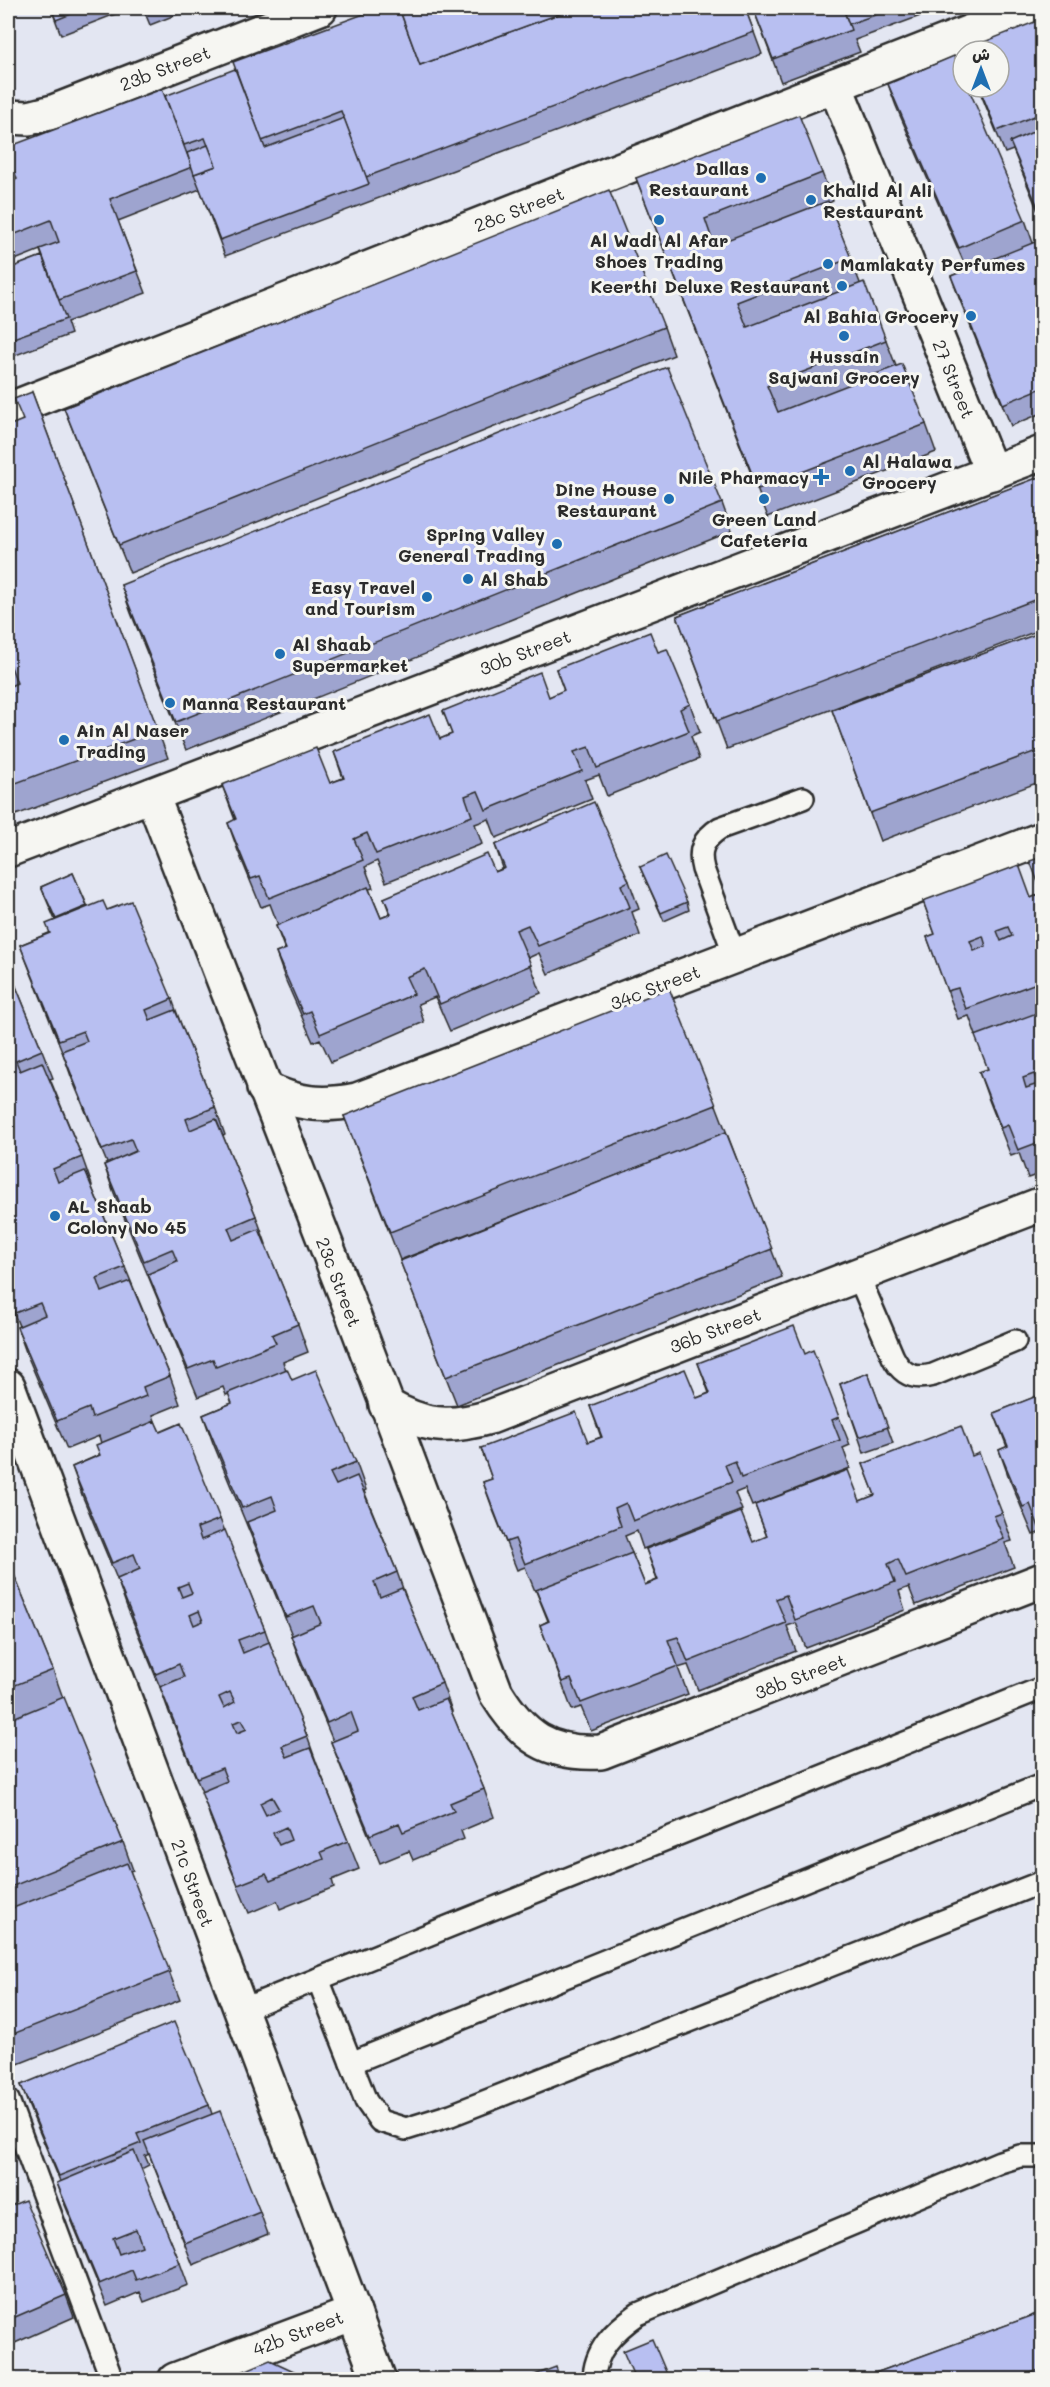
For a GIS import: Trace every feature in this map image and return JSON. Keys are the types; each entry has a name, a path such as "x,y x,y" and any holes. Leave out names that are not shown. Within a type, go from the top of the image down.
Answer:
{"street":[{"name":"23b Street","path":"8,117 29,118 52,112 320,8"},
{"name":"28c Street","path":"8,410 1030,8"},
{"name":"27 Street","path":"835,85 992,473"},
{"name":"30b Street","path":"8,850 1042,453"},
{"name":"23c Street","path":"152,795 496,1693 510,1716 530,1736 554,1748"},
{"name":"34c Street","path":"264,1088 285,1099 309,1104 333,1105 357,1101 1042,839"},
{"name":"36b Street","path":"386,1405 409,1418 436,1425 463,1424 1042,1204"},
{"name":"21c Street","path":"8,1386 379,2379"},
{"name":"38b Street","path":"554,1748 577,1753 601,1752 624,1745 1042,1580"},
{"name":"42b Street","path":"175,2379 354,2313"}],"lane":[{"path":"735,956 703,869 700,857 702,844 709,835 720,828 803,798"},
{"path":"858,1275 892,1357 899,1369 909,1376 921,1378 933,1375 1015,1341"},
{"path":"241,2010 1042,1688"},
{"path":"351,2062 1042,1785"},
{"path":"318,1979 366,2101 380,2121 406,2128 462,2111 1042,1882"},
{"path":"8,2100 112,2379"},
{"path":"594,2379 602,2348 617,2328 638,2314 1000,2162 1020,2156 1042,2156"}],"building":[{"path":"51,8 86,8 56,20"},
{"path":"380,8 399,8 420,65 575,8 745,8 754,32 366,177 341,111 262,141 233,62"},
{"path":"399,8 575,8 420,65"},
{"path":"753,8 843,8 851,30 773,59"},
{"path":"843,8 895,8 849,24"},
{"path":"1042,19 1042,113 997,131 984,99 1011,99 1011,39 992,39"},
{"path":"951,57 951,99 973,99 1025,220 959,248 888,84"},
{"path":"235,69 265,148 344,118 369,184 220,240 194,174 216,166 205,138 184,145 165,96"},
{"path":"162,89 192,167 110,199 137,271 59,300 40,249 59,242 51,220 8,237 8,183 17,179 8,155 8,147"},
{"path":"799,115 822,173 705,219 714,245 828,201 851,258 737,302 747,327 864,282 886,340 767,386 778,412 902,364 926,424 758,489 636,178"},
{"path":"1042,128 1042,213 1041,214 1010,142"},
{"path":"208,145 216,166 194,174 187,153"},
{"path":"609,190 664,327 119,545 64,408"},
{"path":"1035,242 1042,261 1042,388 1003,404 951,276"},
{"path":"42,256 66,319 8,340 8,269"},
{"path":"667,367 722,503 176,722 121,585"},
{"path":"32,392 158,730 8,786 8,687 17,683 8,662 8,556 11,555 8,548 8,426 23,420 14,399"},
{"path":"1042,476 1042,597 717,721 677,616"},
{"path":"650,632 658,652 667,649 690,704 680,709 689,731 597,768 589,747 574,752 582,771 486,810 478,791 465,796 472,816 376,854 367,833 354,839 363,860 269,898 260,876 251,879 228,823 236,819 222,785 316,748 330,783 344,778 334,752 430,714 440,739 452,734 443,711 540,672 549,697 564,690 556,669"},
{"path":"1042,632 1042,749 870,813 832,710"},
{"path":"594,802 629,881 621,885 630,907 538,946 528,925 516,930 531,965 440,1004 425,969 406,977 414,994 320,1034 310,1011 303,1014 276,953 286,949 276,926 368,887 381,918 391,914 384,898 487,854 495,872 505,868 495,845"},
{"path":"666,855 687,902 661,913 640,867"},
{"path":"1042,857 1042,893 1030,861"},
{"path":"1019,865 1031,898 1042,893 1042,981 966,1009 958,988 947,991 927,937 935,934 923,901","holes":["1008,927 1012,936 1001,941 997,931","983,936 986,946 974,951 970,941"]},
{"path":"73,873 87,906 56,919 41,887"},
{"path":"103,901 107,910 131,901 172,999 146,1010 150,1020 175,1010 215,1107 186,1119 190,1130 216,1119 256,1216 228,1228 233,1240 259,1229 298,1324 272,1335 276,1343 216,1367 213,1359 188,1369 148,1274 177,1261 172,1249 144,1261 104,1165 136,1151 131,1139 102,1150 62,1051 87,1041 83,1031 59,1040 20,945 50,933 46,924"},
{"name":"AL Shaab Colony No 45","path":"8,967 42,1050 16,1061 20,1071 42,1062 82,1157 53,1169 58,1182 85,1171 125,1267 97,1278 102,1292 130,1281 170,1376 143,1387 146,1396 92,1418 89,1408 57,1421 17,1327 45,1315 40,1303 15,1313 8,1295"},
{"path":"669,988 716,1105 390,1232 344,1116"},
{"path":"1042,1011 1042,1141 1018,1150 1008,1125 1001,1128 979,1072 988,1069 975,1036","holes":["1034,1074 1038,1084 1026,1088 1023,1078"]},
{"path":"726,1132 772,1249 446,1377 400,1261"},
{"path":"794,1326 805,1354 813,1350 839,1417 832,1420 840,1440 741,1478 735,1461 725,1465 732,1482 633,1521 626,1503 615,1508 621,1526 525,1564 515,1539 506,1542 483,1482 492,1479 481,1448 576,1412 588,1442 602,1437 590,1406 685,1369 697,1398 710,1393 698,1363"},
{"path":"287,1369 292,1380 316,1370 356,1462 330,1473 336,1485 357,1476 397,1572 374,1582 380,1597 402,1588 442,1683 412,1696 418,1710 446,1699 484,1789 450,1803 454,1811 403,1832 399,1823 370,1835 331,1742 358,1731 351,1712 327,1723 291,1636 321,1623 314,1606 286,1617 247,1522 277,1510 272,1496 242,1508 203,1415 232,1403 228,1393"},
{"path":"868,1373 888,1427 859,1437 840,1384"},
{"path":"1042,1394 1042,1526 1039,1527 1030,1504 1023,1507 999,1450 1008,1446 994,1413"},
{"path":"155,1421 160,1432 181,1423 220,1519 197,1528 201,1540 225,1530 265,1630 238,1640 243,1653 269,1642 307,1736 282,1746 287,1757 310,1748 348,1841 321,1852 324,1859 270,1881 266,1874 238,1885 201,1792 227,1781 222,1768 197,1778 160,1687 184,1677 179,1664 156,1674 117,1579 140,1569 134,1554 112,1563 72,1467 100,1455 96,1445","holes":["188,1583 192,1593 182,1597 178,1587","199,1611 203,1621 194,1625 190,1615","230,1692 235,1702 224,1708 219,1697","242,1720 247,1729 237,1733 233,1723","272,1797 279,1809 266,1815 260,1803","286,1827 291,1840 279,1845 273,1833"]},
{"path":"961,1426 972,1456 979,1453 1002,1513 994,1516 1004,1539 906,1577 898,1559 888,1564 895,1582 795,1620 786,1595 776,1599 786,1623 688,1662 678,1637 668,1640 678,1666 581,1703 571,1679 562,1682 540,1625 549,1621 536,1590 632,1553 645,1585 658,1580 646,1549 741,1512 753,1542 767,1536 755,1505 848,1470 860,1501 875,1495 863,1464"},
{"path":"8,1560 53,1670 8,1688"},
{"path":"64,1697 123,1842 8,1888 8,1720"},
{"path":"127,1863 170,1972 8,2036 8,1910"},
{"path":"174,2022 209,2105 137,2134 141,2143 59,2176 21,2085"},
{"path":"220,2111 260,2212 185,2243 144,2141"},
{"path":"134,2151 180,2263 136,2280 132,2270 99,2284 57,2183","holes":["136,2229 142,2246 119,2254 113,2238"]},
{"path":"25,2200 66,2295 8,2320 8,2207"},
{"path":"1042,2312 1042,2369 1015,2379 859,2379"},
{"path":"652,2339 669,2379 635,2379 623,2351"},
{"path":"270,2360 311,2379 225,2379"},
{"path":"556,2367 560,2379 524,2379"}],"place":[{"name":"Dallas Restaurant","path":"761,178"},
{"name":"Khalid Al Ali Restaurant","path":"811,200"},
{"name":"Al Wadi Al Afar Shoes Trading","path":"659,220"},
{"name":"Mamlakaty Perfumes","path":"828,264"},
{"name":"Keerthi Deluxe Restaurant","path":"842,286"},
{"name":"Al Bahia Grocery","path":"971,316"},
{"name":"Hussain Sajwani Grocery","path":"844,336"},
{"name":"Al Halawa Grocery","path":"850,471"},
{"name":"Nile Pharmacy","path":"821,477"},
{"name":"Dine House Restaurant","path":"669,499"},
{"name":"Green Land Cafeteria","path":"764,499"},
{"name":"Spring Valley General Trading","path":"557,544"},
{"name":"Al Shab","path":"468,579"},
{"name":"Easy Travel and Tourism","path":"427,597"},
{"name":"Al Shaab Supermarket","path":"280,654"},
{"name":"Manna Restaurant","path":"170,703"},
{"name":"Ain Al Naser Trading","path":"64,740"},
{"name":"AL Shaab Colony No 45","path":"55,1216"}]}
